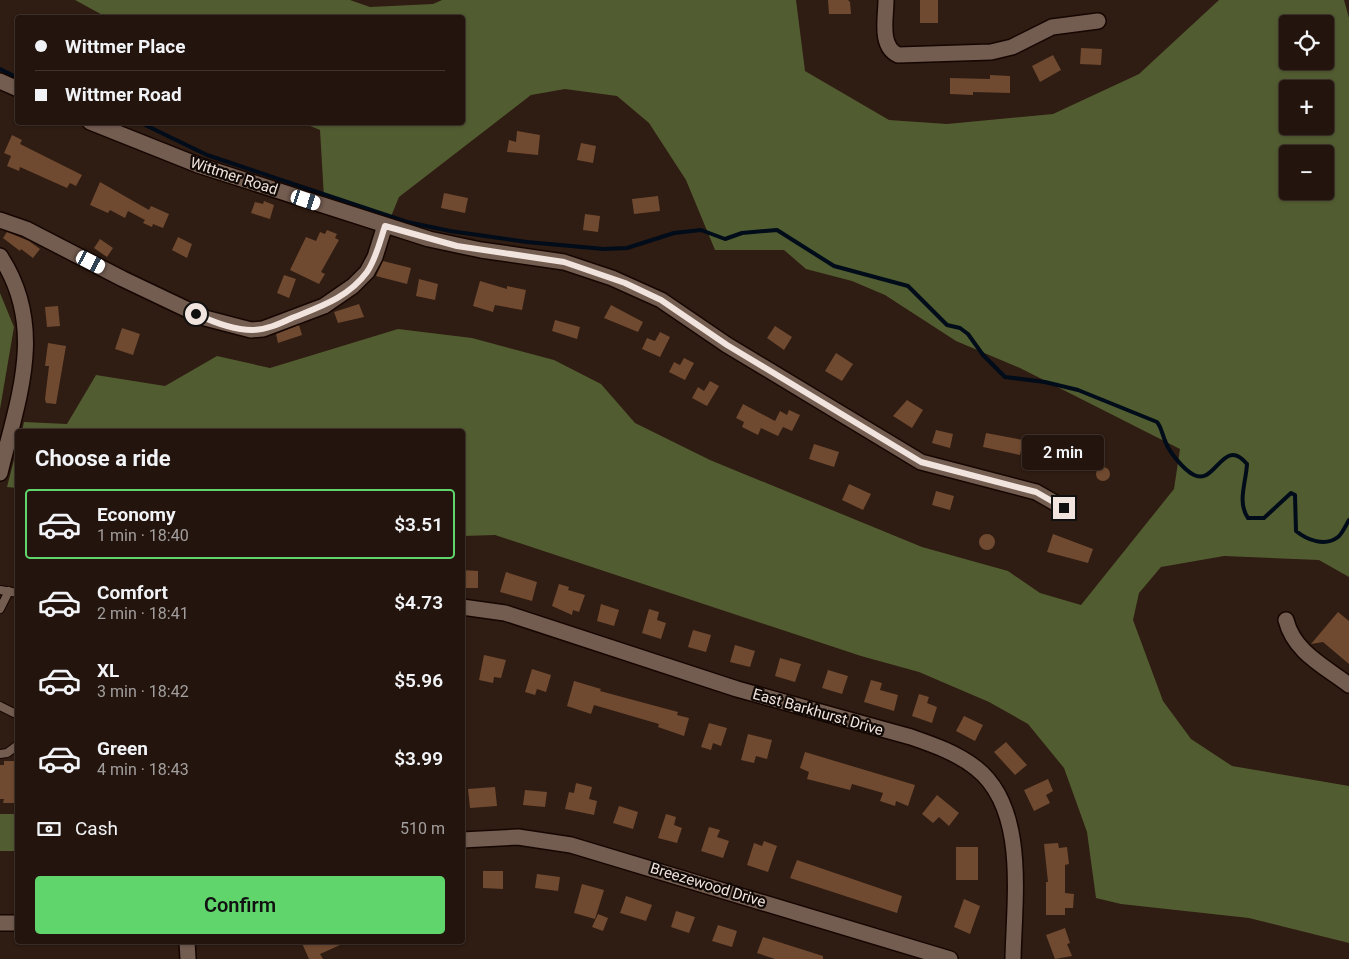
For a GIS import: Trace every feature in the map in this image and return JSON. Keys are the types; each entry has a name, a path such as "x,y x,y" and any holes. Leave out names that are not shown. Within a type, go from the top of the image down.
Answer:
{"street":[{"path":"886,0 886,44 890,51 898,54 991,52 1012,47 1052,27 1098,21"},
{"path":"0,81 15,88"},
{"name":"Wittmer Road","path":"98,125 198,165 385,226 457,246 564,262 625,283 661,300 727,345 921,462 1036,492 1064,508"},
{"path":"0,220 26,229 123,279 221,324 251,330 263,329 324,306 354,286 367,272 375,257 385,226"},
{"path":"0,256 16,283 25,312 27,341 21,389 0,473"},
{"name":"East Barkhurst Drive","path":"465,607 506,613 737,689 911,738 936,746 966,760 990,781 1010,825 1014,858 1013,959"},
{"path":"1286,620 1296,645 1349,685"},
{"name":"Breezewood Drive","path":"465,840 518,837 571,845 950,959"},
{"path":"0,922 15,923"},
{"path":"187,944 188,959"}],"lane":[{"path":"0,590 15,592"},
{"path":"0,609 9,591"},
{"path":"0,706 15,714"},
{"path":"0,754 7,753 15,747"}],"green space":[{"path":"75,0 350,0 370,7 433,4 442,0 796,0 805,71 889,120 947,124 1053,114 1139,74 1219,0 1344,0 1349,18 1349,577 1319,560 1224,556 1161,567 1139,593 1133,620 1163,701 1191,739 1232,766 1349,786 1349,943 1249,918 1121,904 1096,898 1087,832 1064,768 1028,724 989,702 919,672 861,656 495,535 465,536 465,429 22,429 24,422 67,424 96,375 165,386 217,356 270,368 398,329 472,338 554,360 601,384 635,423 710,460 922,547 1008,571 1040,593 1081,605 1174,489 1180,449 1020,368 956,341 885,295 852,281 806,269 784,250 715,250 686,180 649,123 617,96 565,89 531,95 399,197 390,219 324,198 320,130 308,125 465,125 465,15 102,15"},
{"path":"0,293 14,327 0,409"},
{"path":"15,456 15,488 7,487"},
{"path":"0,814 15,814 15,851 0,851"}],"building":[{"path":"828,0 848,0 850,2 851,14 829,14"},
{"path":"920,0 938,0 938,23 920,23"},
{"path":"1081,48 1102,49 1101,65 1080,64"},
{"path":"1053,55 1061,70 1040,82 1032,66"},
{"path":"990,75 1010,76 1010,93 973,92 973,95 950,94 950,78 990,79"},
{"path":"517,131 540,135 538,155 507,152 509,140 516,142"},
{"path":"12,135 22,140 20,144 82,175 76,186 70,183 67,188 20,167 19,171 7,166 11,156 4,153"},
{"path":"581,143 596,146 593,163 577,160"},
{"path":"100,182 149,210 151,206 169,214 163,228 153,224 152,227 143,223 145,220 128,211 125,218 110,210 108,213 90,205"},
{"path":"444,193 468,198 465,213 441,208"},
{"path":"658,196 660,211 634,214 632,199"},
{"path":"264,201 274,205 270,219 251,213 255,202 263,204"},
{"path":"585,214 600,216 598,232 583,230"},
{"path":"327,230 337,234 335,238 339,240 321,272 325,274 319,284 290,270 306,237 316,241 320,232 325,234"},
{"path":"7,232 29,241 40,249 33,258 3,238"},
{"path":"178,237 192,244 187,258 172,250"},
{"path":"100,239 113,248 107,257 94,248"},
{"path":"383,261 411,268 407,284 376,276"},
{"path":"284,275 296,279 289,298 277,293"},
{"path":"419,279 438,284 435,300 416,296"},
{"path":"480,281 507,289 507,286 526,290 522,310 495,305 493,312 473,306"},
{"path":"359,304 364,317 338,323 334,312"},
{"path":"611,305 643,322 638,332 604,318"},
{"path":"58,306 60,326 47,327 45,307"},
{"path":"555,320 580,327 577,339 552,331"},
{"path":"299,325 302,335 278,343 276,334"},
{"path":"775,326 792,337 784,350 767,338"},
{"path":"122,328 140,334 133,355 115,349"},
{"path":"660,332 670,337 660,357 642,349 647,338 655,341"},
{"path":"48,343 66,346 56,404 46,403 45,399 49,366 45,366"},
{"path":"836,353 853,364 842,381 825,371"},
{"path":"684,358 694,363 685,380 669,372 674,362 680,365"},
{"path":"710,381 719,386 707,406 692,398 698,387 704,391"},
{"path":"907,400 923,410 912,428 893,416"},
{"path":"743,404 775,421 780,411 787,415 789,410 800,415 792,431 783,427 778,436 761,428 758,435 742,427 744,422 736,418"},
{"path":"936,430 953,434 950,448 932,443"},
{"path":"986,433 1023,440 1020,455 983,447"},
{"path":"814,444 839,452 834,467 809,459"},
{"path":"1051,445 1057,448 1060,454 1057,460 1051,463 1045,460 1042,454 1045,448"},
{"path":"1100,467 1106,467 1110,474 1106,481 1100,481 1096,477 1096,471"},
{"path":"849,484 871,494 863,510 842,500"},
{"path":"936,491 954,496 950,510 932,505"},
{"path":"987,534 993,536 995,542 993,548 987,550 981,548 979,542 981,536"},
{"path":"1053,534 1093,549 1088,563 1047,552"},
{"path":"465,570 478,571 478,588 465,588"},
{"path":"506,572 537,582 532,601 500,592"},
{"path":"559,584 569,587 568,590 585,595 579,612 573,610 572,615 552,606"},
{"path":"601,604 619,610 614,626 597,621"},
{"path":"649,609 659,612 657,620 666,623 661,639 642,633"},
{"path":"1338,612 1349,621 1349,664 1323,642 1311,644"},
{"path":"693,630 711,635 706,652 688,647"},
{"path":"735,645 755,651 750,667 730,662"},
{"path":"484,655 506,660 501,678 494,677 493,683 479,680"},
{"path":"780,658 801,664 795,682 775,676"},
{"path":"532,669 551,675 546,692 537,689 535,695 525,692"},
{"path":"828,670 848,676 842,694 822,688"},
{"path":"871,680 882,683 880,690 898,695 894,711 864,702"},
{"path":"574,681 601,689 600,691 678,712 677,715 689,718 684,736 658,727 659,724 594,705 591,714 567,706"},
{"path":"919,694 929,697 927,703 937,707 932,723 912,716"},
{"path":"964,716 983,725 975,741 956,731"},
{"path":"709,723 727,728 721,746 713,743 711,750 701,747"},
{"path":"748,734 772,740 767,759 756,756 754,763 741,760"},
{"path":"1006,742 1027,765 1015,775 994,752"},
{"path":"805,752 915,785 908,806 896,801 895,806 880,801 883,793 852,784 850,790 807,779 809,772 800,768"},
{"path":"4,761 15,761 15,803 3,803 4,799 0,799 0,765 4,765"},
{"path":"1048,779 1053,791 1046,795 1050,803 1034,811 1024,790"},
{"path":"576,783 592,787 589,799 597,801 594,815 565,809 569,792 574,793"},
{"path":"495,787 497,806 470,808 468,789"},
{"path":"525,790 547,792 545,807 523,805"},
{"path":"937,795 959,813 949,826 939,817 933,823 922,814"},
{"path":"619,806 638,812 633,829 613,823"},
{"path":"666,814 676,817 674,825 682,828 677,843 658,838"},
{"path":"709,827 720,830 717,837 729,841 723,858 701,851"},
{"path":"764,841 777,846 768,872 747,865 754,843 762,846"},
{"path":"1058,843 1059,848 1067,847 1069,864 1065,865 1065,893 1074,894 1073,908 1065,908 1065,915 1046,915 1046,882 1048,882 1044,844"},
{"path":"956,847 978,847 978,880 956,880"},
{"path":"797,860 902,896 897,913 790,878"},
{"path":"483,871 503,871 503,889 483,888"},
{"path":"537,874 560,877 558,891 535,888"},
{"path":"582,884 604,890 595,919 574,913"},
{"path":"626,896 652,905 646,921 620,913"},
{"path":"964,899 980,906 970,934 954,927"},
{"path":"676,911 695,917 689,933 671,927"},
{"path":"598,914 608,918 603,931 592,927"},
{"path":"718,925 737,931 732,947 712,941"},
{"path":"1065,928 1070,943 1067,944 1072,956 1055,959 1046,935"},
{"path":"763,937 823,956 823,959 775,959 757,953"},
{"path":"302,944 342,944 320,954 323,959 309,959"}],"waterway":[{"path":"0,69 15,76"},
{"path":"145,125 207,155 407,222 450,231 527,242 604,249 627,248 674,233 701,230 725,239 742,233 777,230 834,266 908,286 947,325 960,328 968,334 983,355 1005,377 1045,382 1078,390 1157,422 1171,452 1194,475 1202,476 1208,474 1225,458 1232,455 1239,457 1247,464 1243,505 1248,518 1264,518 1291,493 1295,495 1296,531 1305,537 1316,541 1328,542 1341,534 1349,520"}],"route":[{"path":"196,314 221,324 251,330 277,325 324,306 354,286 367,272 375,257 385,226 457,246 564,262 597,272 661,300 786,382 921,462 957,473 1036,492 1064,508"}]}
